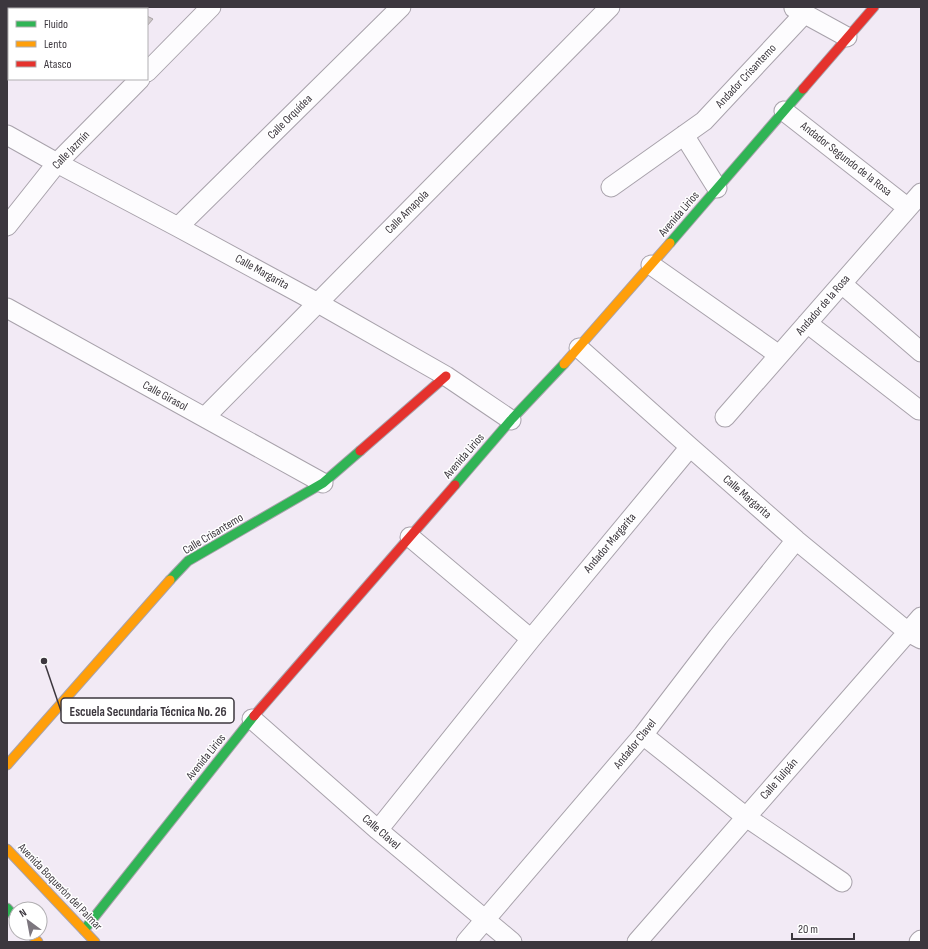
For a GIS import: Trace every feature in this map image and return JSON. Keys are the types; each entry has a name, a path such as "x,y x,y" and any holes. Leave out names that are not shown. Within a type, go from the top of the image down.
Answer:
{"street":[{"path":"148,71 211,7"},
{"name":"Calle Orquídea","path":"178,227 402,7"},
{"name":"Calle Amapola","path":"205,417 610,7"},
{"name":"Avenida Lirios","path":"84,930 252,719 511,420 579,348 874,7"},
{"path":"798,10 847,37"},
{"name":"Andador Crisantemo","path":"611,187 704,121 798,10"},
{"name":"Calle Jazmín","path":"7,226 57,163 139,80"},
{"name":"Andador Segundo de la Rosa","path":"784,111 908,208"},
{"name":"Calle Margarita","path":"7,134 57,163 318,303 446,376 511,420"},
{"path":"684,135 717,188"},
{"name":"Andador de la Rosa","path":"725,417 921,192"},
{"path":"650,265 779,355"},
{"path":"842,284 921,352"},
{"name":"Calle Girasol","path":"7,308 323,483"},
{"path":"807,323 919,410"},
{"name":"Calle Margarita","path":"579,348 796,540 914,635"},
{"name":"Calle Crisantemo","path":"7,765 157,593 188,561 323,483 446,376"},
{"name":"Andador Margarita","path":"531,639 690,447"},
{"path":"378,830 531,639 410,537"},
{"name":"Andador Clavel","path":"466,942 643,735 718,637 796,540"},
{"name":"Calle Tulipán","path":"637,942 746,817 914,635 921,617"},
{"name":"Calle Clavel","path":"252,719 378,830 512,942"},
{"path":"643,735 746,817 842,882"},
{"name":"Avenida Boquerón del Palmar","path":"7,849 95,942"}],"building":[{"path":"25,7 48,8 26,8"},
{"path":"54,7 70,8 54,8"},
{"path":"94,7 109,7 108,8"},
{"path":"132,7 134,8 114,8"},
{"path":"148,16 153,19 148,25"},
{"path":"7,32 8,52 7,52"}],"traffic: fast":[{"path":"670,243 803,89"},
{"path":"455,485 511,420 564,364"},
{"path":"170,580 188,561 323,483 360,451"},
{"path":"84,930 254,716"}],"traffic: slow":[{"path":"564,364 670,243"},
{"path":"7,765 170,580"},
{"path":"7,849 95,942"}],"traffic: jam":[{"path":"803,89 874,7"},
{"path":"360,451 446,376"},
{"path":"254,716 455,485"}],"place":[{"name":"Escuela Secundaria Técnica No. 26","path":"44,661"}]}
